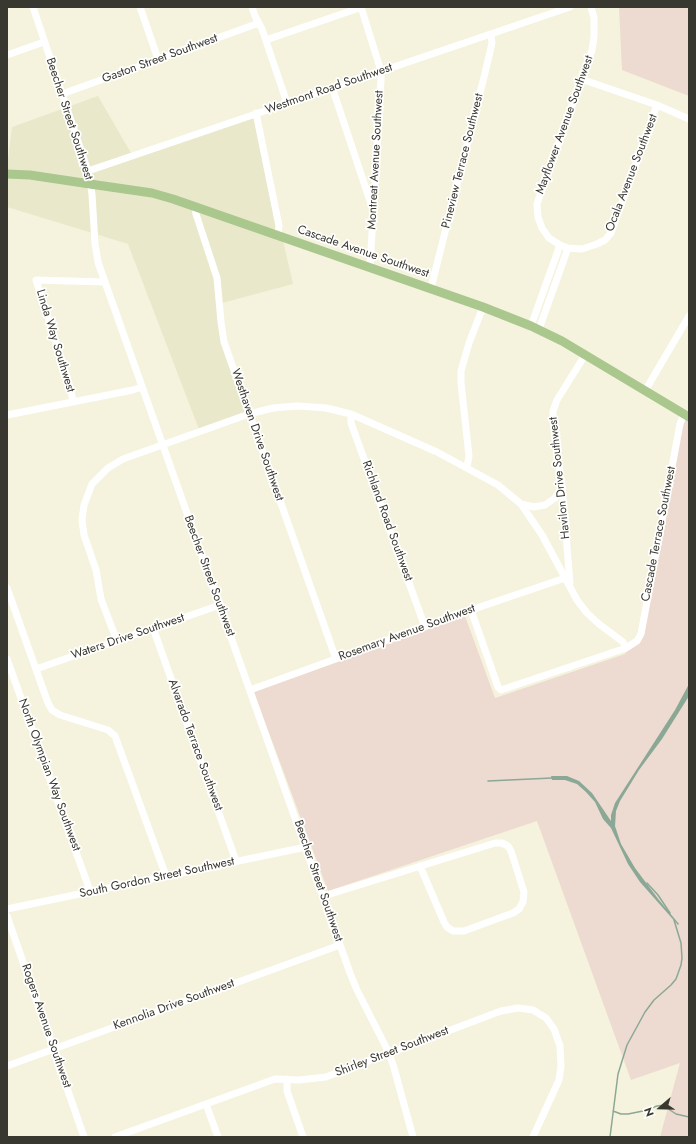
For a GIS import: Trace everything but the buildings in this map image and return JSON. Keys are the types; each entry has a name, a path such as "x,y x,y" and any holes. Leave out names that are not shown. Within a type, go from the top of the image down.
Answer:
{"main road":[{"name":"Cascade Avenue Southwest","path":"7,174 30,175 152,193 195,206 431,288 535,328 585,355 686,416"}],"street":[{"name":"Beecher Street Southwest","path":"33,7 88,171 92,194 95,244 98,262 324,896 340,945 357,990 389,1053 413,1137"},
{"path":"140,7 158,60"},
{"path":"252,7 266,40 287,103"},
{"path":"266,40 361,7"},
{"name":"Montreat Avenue Southwest","path":"361,7 381,71 370,267"},
{"name":"Westmont Road Southwest","path":"88,171 570,7"},
{"name":"Mayflower Avenue Southwest","path":"560,245 549,238 542,228 538,217 538,204 592,50 594,18 591,7"},
{"name":"Gaston Street Southwest","path":"62,94 259,23"},
{"name":"Pineview Terrace Southwest","path":"431,288 485,73 492,43 491,34"},
{"path":"7,55 44,42"},
{"path":"581,79 657,105 689,119"},
{"path":"332,88 373,212"},
{"name":"Ocala Avenue Southwest","path":"560,245 568,248 582,249 605,240 611,233 657,105"},
{"path":"256,113 279,226 278,235"},
{"name":"Westhaven Drive Southwest","path":"195,206 196,214 217,278 224,342 336,659"},
{"path":"535,328 560,245"},
{"path":"535,328 568,248"},
{"name":"Linda Way Southwest","path":"73,402 71,390 36,280 105,282"},
{"path":"466,467 469,456 461,371 469,342 483,307"},
{"path":"645,391 689,316"},
{"name":"Havilon Drive Southwest","path":"570,587 562,487 553,411 557,400 585,355"},
{"path":"7,415 142,387"},
{"path":"117,641 102,599 96,570 84,535 82,520 84,505 92,484 108,468 123,459 250,414 273,408 297,406 326,408 351,414 437,452 498,485 522,504 542,535 577,600 587,613 623,642 626,648 501,690 498,687 471,610"},
{"name":"Richland Road Southwest","path":"351,414 351,423 425,627"},
{"name":"Cascade Terrace Southwest","path":"626,648 637,641 641,634 680,424 686,416"},
{"path":"522,504 534,507 545,505 555,498 562,487"},
{"name":"Rosemary Avenue Southwest","path":"250,690 471,610 566,578"},
{"path":"7,588 48,703 52,710 60,715 108,730 115,736 166,876"},
{"name":"Waters Drive Southwest","path":"36,669 220,605"},
{"name":"Alvarado Terrace Southwest","path":"153,628 236,861"},
{"name":"North Olympian Way Southwest","path":"7,659 90,891"},
{"path":"324,896 420,866 495,843 502,843 508,846 511,851 524,892 523,902 519,909 513,913 464,931 453,931 447,927 444,922 420,866"},
{"name":"South Gordon Street Southwest","path":"7,909 306,847"},
{"name":"Rogers Avenue Southwest","path":"7,916 84,1137"},
{"name":"Kennolia Drive Southwest","path":"7,1066 340,945"},
{"name":"Shirley Street Southwest","path":"115,1137 275,1079 298,1080 326,1077 501,1011 525,1008 539,1013 546,1018 554,1030 560,1046 561,1066 556,1089 533,1137"},
{"path":"287,1079 287,1091 303,1137"},
{"path":"206,1104 218,1137"}],"shaded area":[{"path":"619,7 689,7 689,96 622,70"},
{"path":"98,96 131,153 257,110 293,284 222,303 221,334 249,418 200,432 128,244 7,207 7,166 12,127"},
{"path":"681,412 689,416 689,1137 660,1137 680,1063 631,1080 537,821 328,891 253,690 465,616 495,698 625,654 643,632"},
{"path":"689,684 689,696 620,801 616,811 615,826 621,844 635,868 679,924 678,925 640,882 628,864 611,828 603,819 595,802 577,784 565,780 552,780 551,776 567,776 579,781 592,793 611,821 611,815 615,803 675,710"}],"waterway":[{"path":"488,781 552,778"},
{"path":"647,883 658,895 670,913"},
{"path":"610,1137 618,1074 627,1045 645,1012 654,1000 676,979 681,965 681,943 674,920"},
{"path":"613,1111 621,1114 628,1114 665,1105 676,1114 689,1117"}]}
